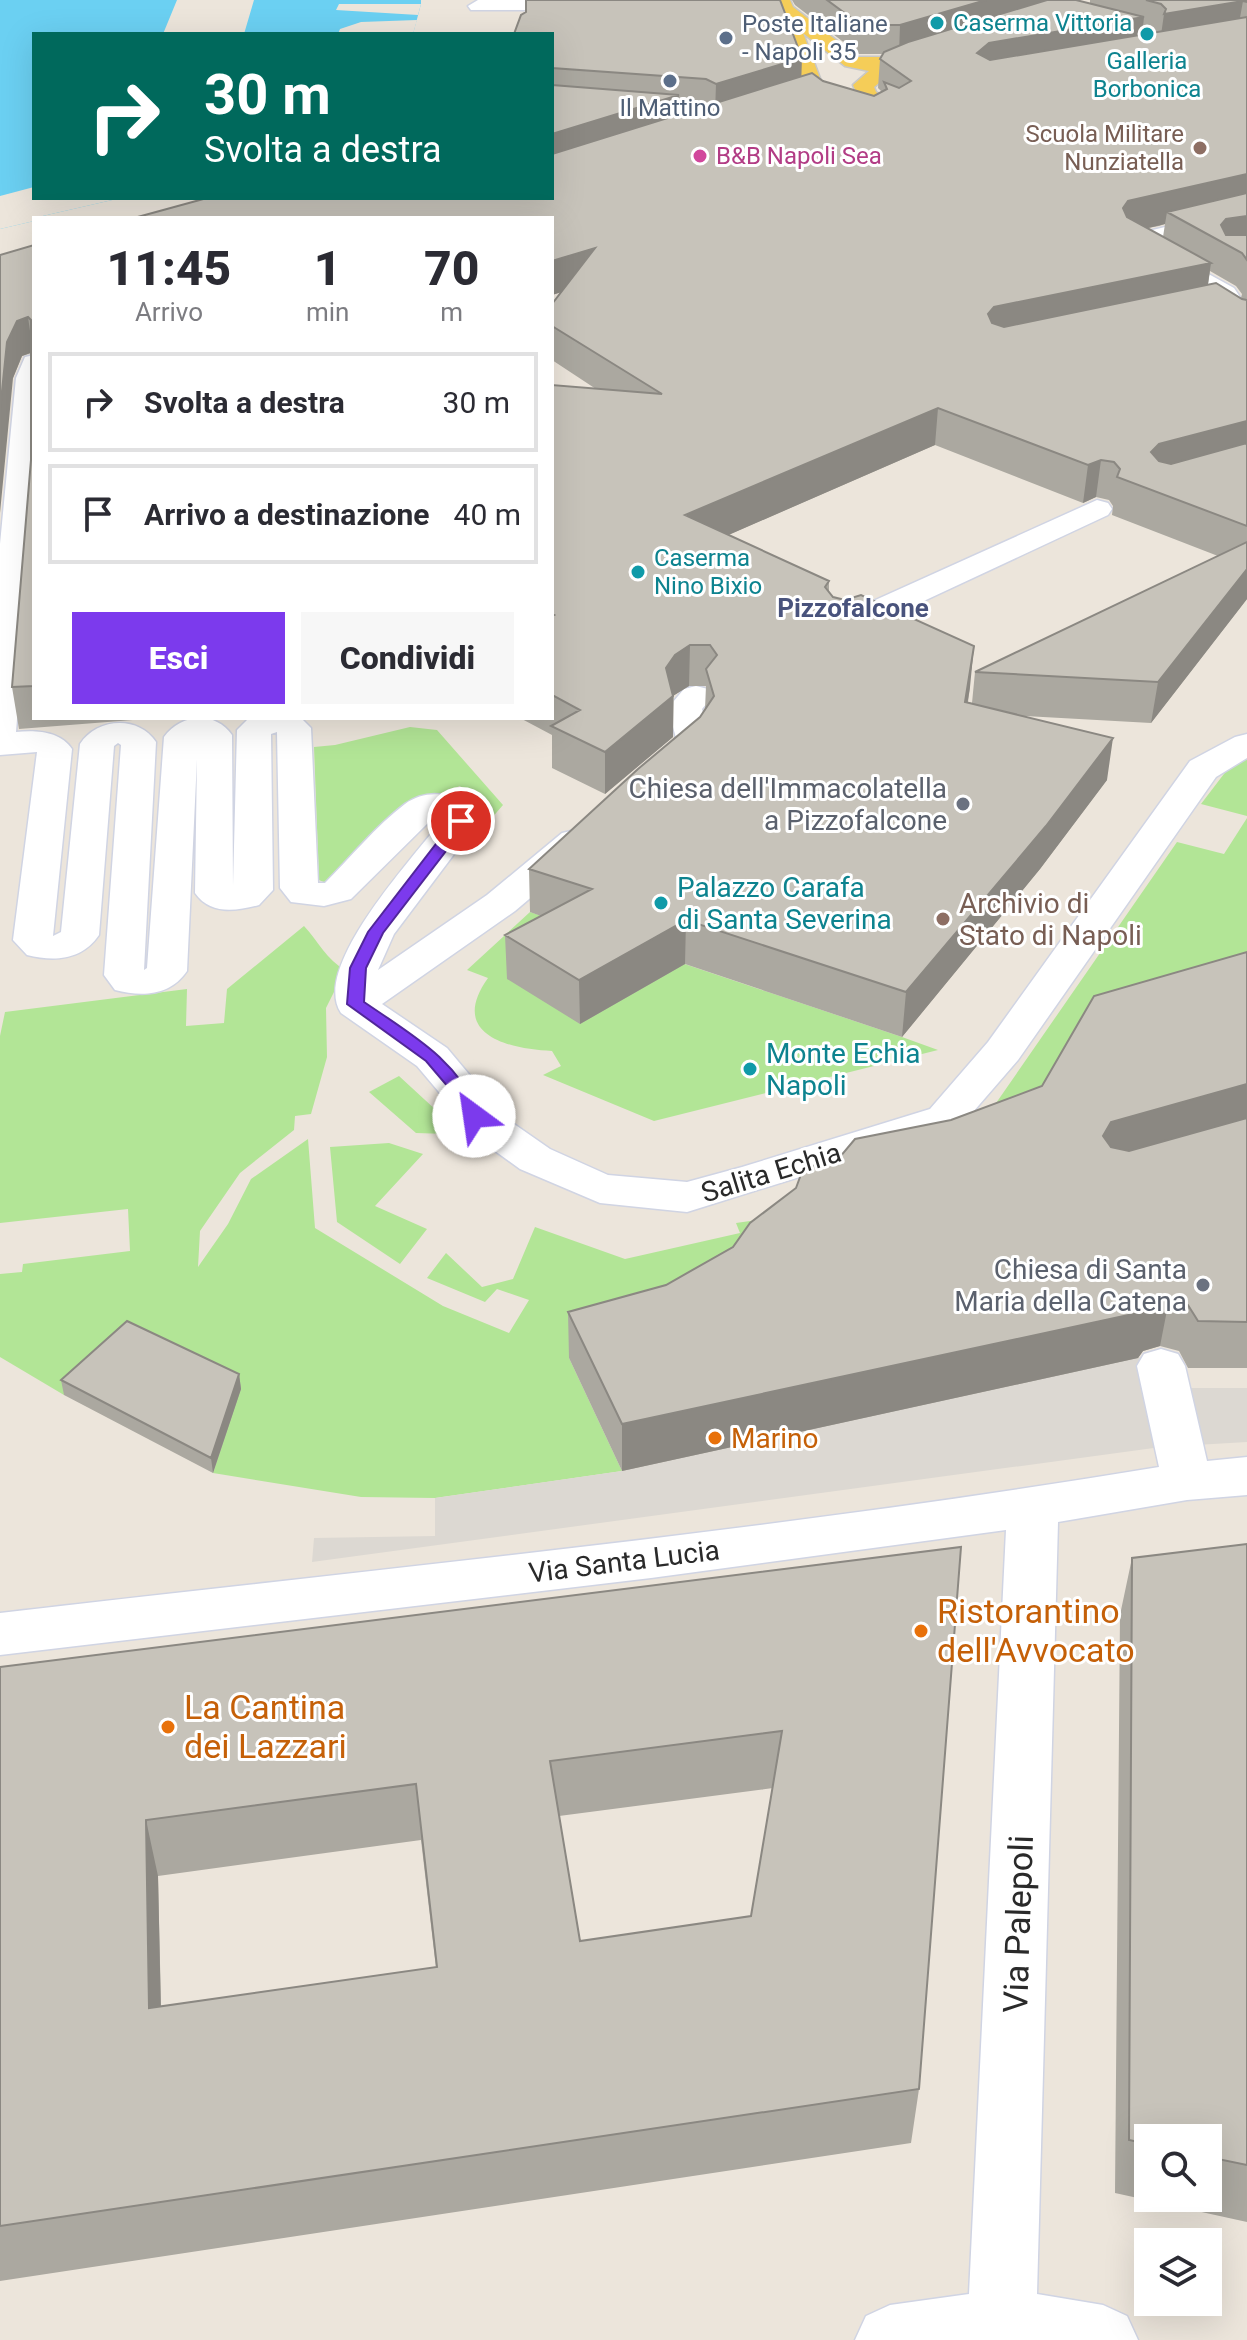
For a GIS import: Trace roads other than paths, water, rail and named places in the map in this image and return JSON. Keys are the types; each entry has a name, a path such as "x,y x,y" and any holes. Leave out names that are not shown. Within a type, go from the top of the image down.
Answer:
{"main road":[{"path":"778,3 852,62 876,66 902,63"},
{"path":"778,3 814,92 829,104 871,118"},
{"path":"895,110 867,96 863,85 873,75 951,48"}],"street":[{"path":"477,10 602,4"},
{"path":"788,100 814,92"},
{"path":"1231,311 1227,295 1221,290 1133,242 1247,214"},
{"path":"1243,240 1213,239 1192,247 1196,255 1246,279"},
{"path":"0,730 4,649 32,369"},
{"path":"842,627 1097,509"},
{"path":"636,790 691,743 693,738 685,708 696,696"},
{"path":"0,745 39,741 50,743 55,749 33,940 41,947 59,948 73,944 80,935 97,744 103,736 120,732 131,735 139,742 124,975 129,982 144,984 160,979 167,971 181,737 185,730 197,727 208,729 215,735 214,893 220,898 246,897 254,890 254,730 262,724 275,721 294,728 299,888 304,894 324,895 338,891 419,811 430,806 450,806 458,812 461,821 376,932 357,986"},
{"name":"Salita Echia","path":"357,986 432,1057 463,1094 474,1116 535,1159 600,1189 687,1197 945,1118 1003,1051 1203,769 1247,744"},
{"path":"357,986 501,903 599,821"},
{"path":"1161,1366 1187,1481"},
{"name":"Via Santa Lucia","path":"0,1634 651,1558 1033,1507 1187,1481 1247,1476"},
{"name":"Via Palepoli","path":"1002,2331 1033,1507"},
{"path":"890,2340 1002,2331 1103,2340"}],"water":[{"path":"0,0 421,0 414,32 32,32 32,200 112,200 32,216 32,221 0,229"}],"place":[{"name":"Caserma Vittoria","path":"937,23"},
{"name":"Galleria Borbonica","path":"1147,34"},
{"name":"Poste Italiane - Napoli 35","path":"726,38"},
{"name":"Il Mattino","path":"670,81"},
{"name":"Scuola Militare Nunziatella","path":"1200,148"},
{"name":"B&B Napoli Sea","path":"700,156"},
{"name":"Caserma Nino Bixio","path":"638,572"},
{"name":"Chiesa dell'Immacolatella a Pizzofalcone","path":"963,804"},
{"name":"Palazzo Carafa di Santa Severina","path":"661,903"},
{"name":"Archivio di Stato di Napoli","path":"943,919"},
{"name":"Monte Echia Napoli","path":"750,1069"},
{"name":"Chiesa di Santa Maria della Catena","path":"1203,1285"},
{"name":"Marino","path":"715,1438"},
{"name":"Ristorantino dell'Avvocato","path":"921,1631"},
{"name":"La Cantina dei Lazzari","path":"168,1727"}],"district":[{"name":"Pizzofalcone","path":"853,608"}]}
